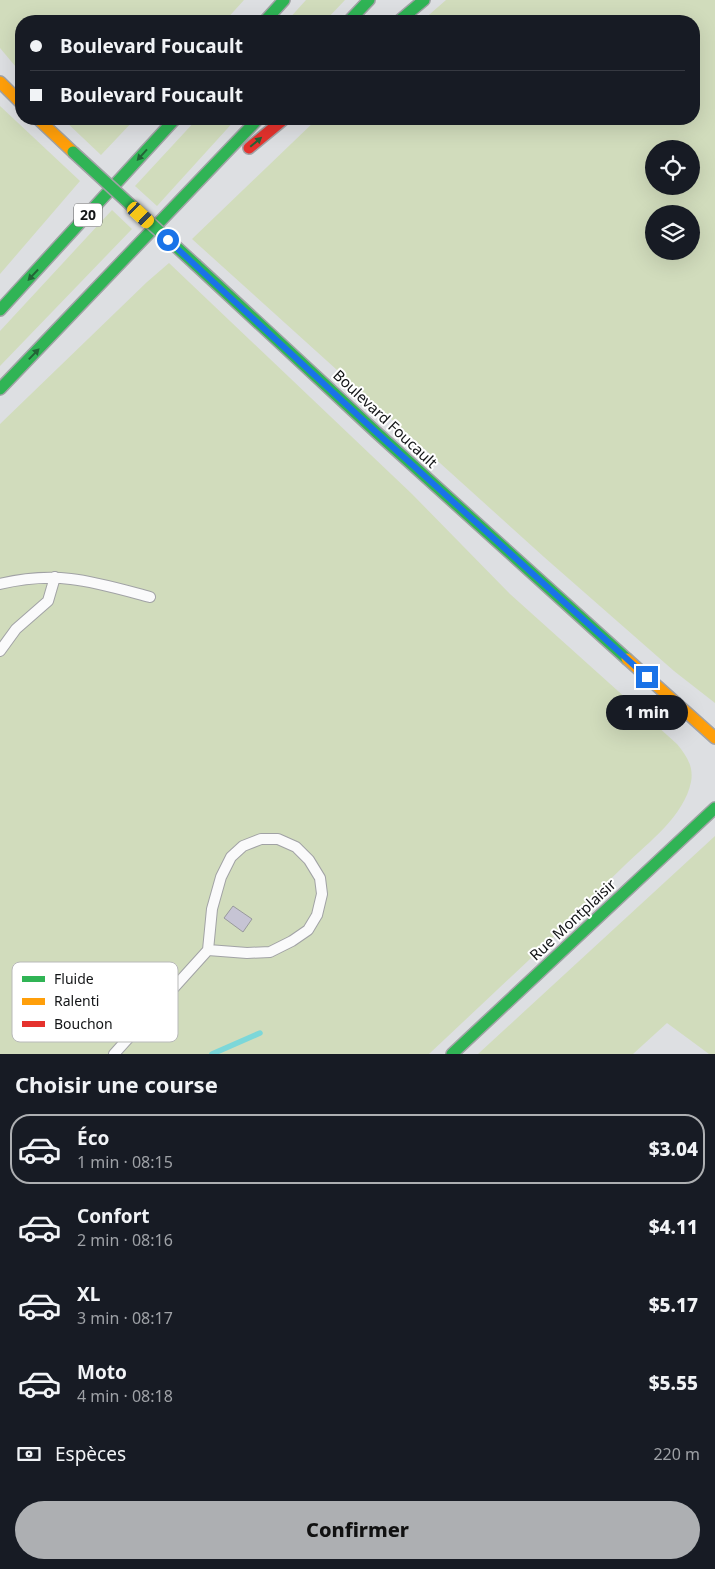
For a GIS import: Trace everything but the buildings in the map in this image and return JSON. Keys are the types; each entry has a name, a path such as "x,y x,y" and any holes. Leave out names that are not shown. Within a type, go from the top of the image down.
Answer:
{"main road":[{"path":"270,15 284,0"},
{"path":"355,15 369,0"},
{"path":"406,15 424,0"},
{"path":"0,82 15,97"},
{"name":"Boulevard Foucault","path":"44,125 390,445 715,738"},
{"name":"20","path":"0,310 170,125"},
{"path":"0,389 252,125"},
{"path":"165,218 277,125"},
{"name":"Rue Montplaisir","path":"452,1054 715,808"}],"lane":[{"path":"0,584 49,576 87,580 150,597"},
{"path":"0,651 16,629 48,600 55,577"},
{"path":"178,983 208,950 212,909 221,876 231,857 243,846 261,839 278,839 296,847 309,860 320,878 322,894 316,915 308,930 292,941 270,952 246,953 208,950"},
{"path":"114,1054 125,1042"}],"green space":[{"path":"0,0 244,0 230,15 15,15 15,66 0,48"},
{"path":"306,0 345,0 331,15 292,15"},
{"path":"446,0 715,0 715,703 674,671 544,557 192,239 311,125 700,125 700,15 429,15"},
{"path":"0,106 15,120 15,125 20,125 80,181 0,274"},
{"path":"69,125 129,125 101,155"},
{"path":"191,125 231,125 157,206 135,186"},
{"path":"112,210 132,229 0,366 0,331"},
{"path":"169,263 412,494 510,594 677,744 690,766 692,776 687,794 673,817 655,838 429,1054 0,1054 0,424"},
{"path":"715,836 715,1054 709,1054 667,1023 633,1054 478,1054"}],"waterway":[{"path":"212,1054 260,1033"}],"traffic: fast":[{"path":"270,15 284,0"},
{"path":"355,15 369,0"},
{"path":"406,15 424,0"},
{"path":"0,310 170,125"},
{"path":"0,389 252,125"},
{"path":"73,152 196,265"},
{"path":"196,265 376,432 627,659"},
{"path":"452,1054 715,808"}],"traffic: slow":[{"path":"0,82 15,97"},
{"path":"44,125 73,152"},
{"path":"627,659 715,738"}],"traffic: jam":[{"path":"249,148 277,125"}],"route":[{"path":"168,240 376,432 647,677"}]}
